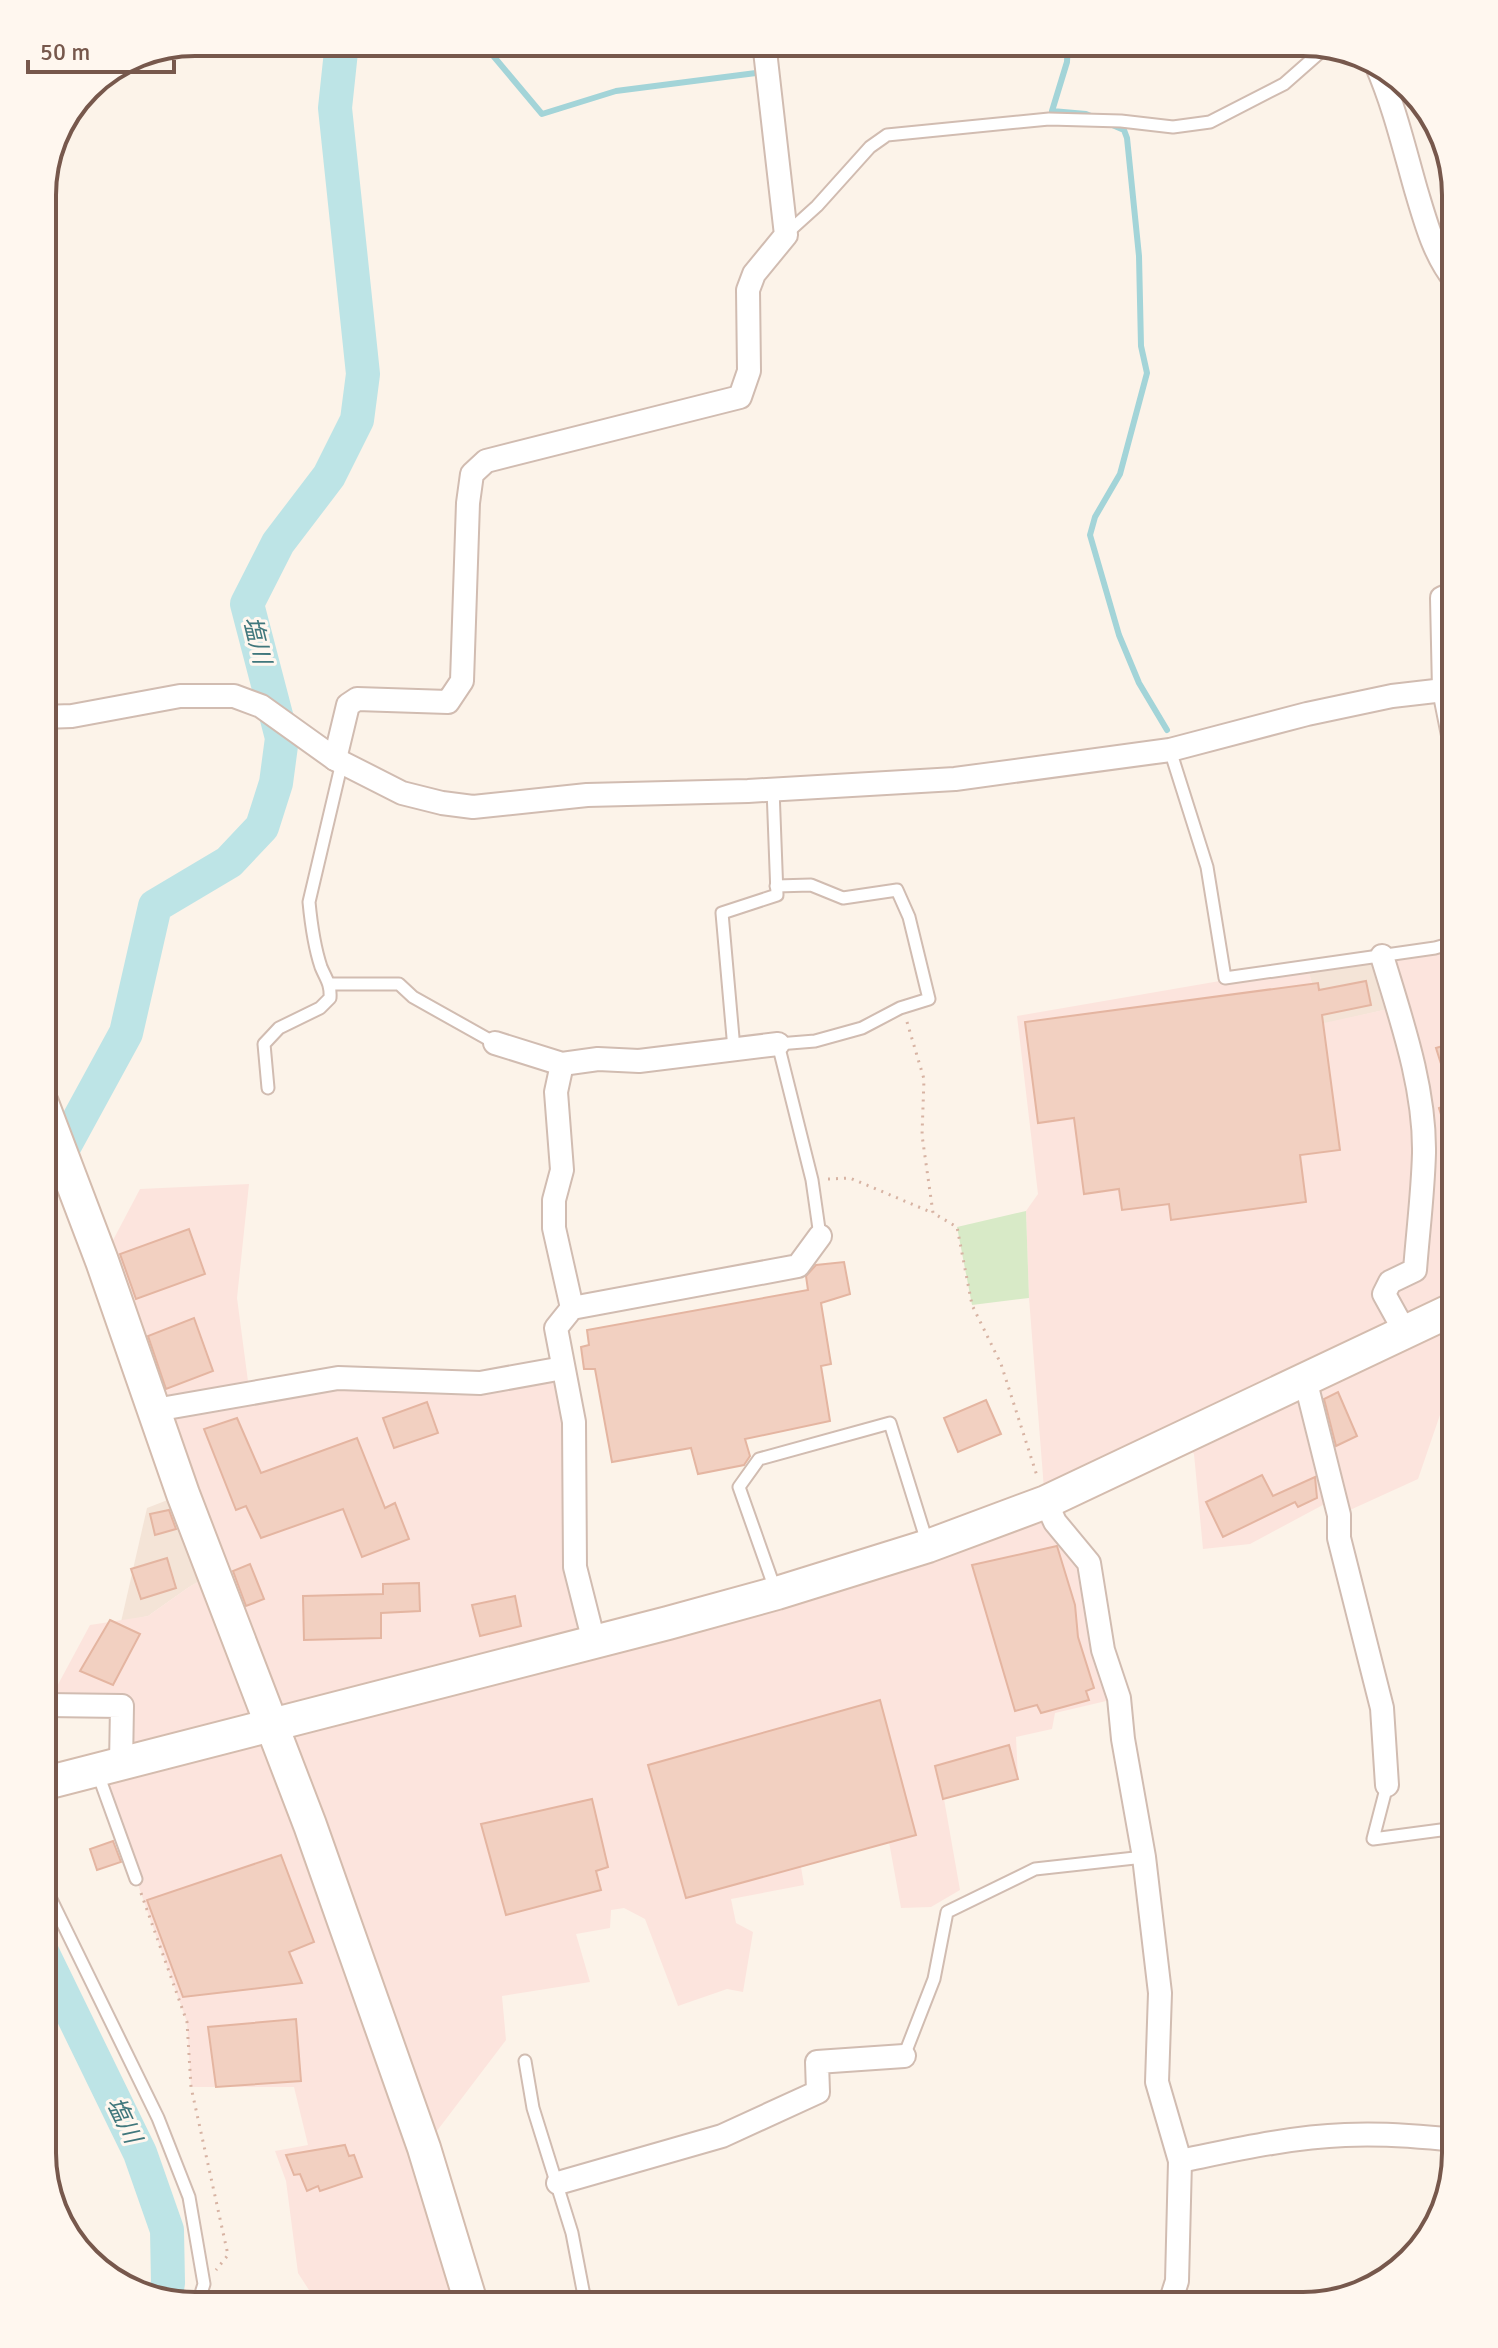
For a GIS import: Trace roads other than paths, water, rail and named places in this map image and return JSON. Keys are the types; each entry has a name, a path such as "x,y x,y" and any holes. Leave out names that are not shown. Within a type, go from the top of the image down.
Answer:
{"street":[{"path":"338,760 348,705 357,699 448,702 462,681 472,474 486,461 740,397 749,371 748,290 754,274 786,235 766,56"},
{"path":"1384,82 1430,237 1442,264"},
{"path":"56,717 180,696 234,696 261,706 338,760 402,793 473,807 587,795 955,779 1170,750 1307,714 1392,696 1442,690"},
{"path":"1382,956 1403,1027 1419,1102 1424,1151 1415,1270 1390,1282 1384,1294 1405,1332"},
{"path":"495,1043 562,1064 598,1059 639,1061 778,1044"},
{"path":"562,1064 556,1092 562,1170 554,1200 554,1228 572,1308"},
{"path":"56,1145 78,1197 183,1494 310,1825 424,2148 468,2292"},
{"path":"594,1642 575,1567 574,1422 556,1328 572,1308 798,1266 820,1236"},
{"path":"56,1780 777,1593 928,1546 1046,1502 1442,1315"},
{"path":"155,1410 338,1378 480,1383 563,1368"},
{"path":"1305,1379 1339,1515 1339,1538 1382,1708 1387,1785"},
{"path":"1046,1502 1055,1522 1089,1563 1103,1650 1119,1698 1123,1739 1144,1857 1160,1993 1157,2082 1180,2161 1177,2281 1173,2292"},
{"path":"56,1705 122,1706 109,1767"},
{"path":"558,2183 722,2136 818,2092 817,2062 904,2056"},
{"path":"1180,2161 1260,2145 1342,2135 1442,2138"}],"lane":[{"path":"786,235 817,206 870,147 887,135 1020,121 1110,121 1173,127 1210,122 1284,84 1315,57"},
{"path":"1170,750 1207,867 1225,978 1442,946"},
{"path":"268,1088 264,1044 279,1028 320,1008 330,998 331,984 322,969 309,902 338,760"},
{"path":"734,1049 722,913 777,895 773,789"},
{"path":"776,886 811,885 843,898 897,890 909,917 929,999 902,1007 862,1028 815,1041 778,1044 812,1180 820,1236"},
{"path":"331,984 399,984 413,997 495,1043"},
{"path":"777,1593 739,1487 759,1459 890,1423 928,1546"},
{"path":"109,1767 136,1879"},
{"path":"1387,1785 1373,1839 1442,1830"},
{"path":"904,2056 934,1979 947,1912 1035,1869 1144,1857"},
{"path":"56,1910 158,2118 189,2197 204,2284 201,2292"},
{"path":"525,2061 533,2108 572,2233 583,2292"}],"waterway":[{"name":"塩川","path":"56,1161 126,1033 155,906 229,862 262,827 276,783 282,738 247,604 278,543 329,476 357,420 363,374 335,108 341,56"},
{"path":"493,56 542,114 616,91 756,73"},
{"path":"1067,56 1052,111 1096,118"},
{"path":"1110,124 1124,130 1127,138 1139,256 1141,346 1147,373 1120,474 1095,517 1090,535 1119,635 1139,683 1167,730"},
{"name":"塩川","path":"56,1981 140,2153 167,2230 167,2289"}]}
